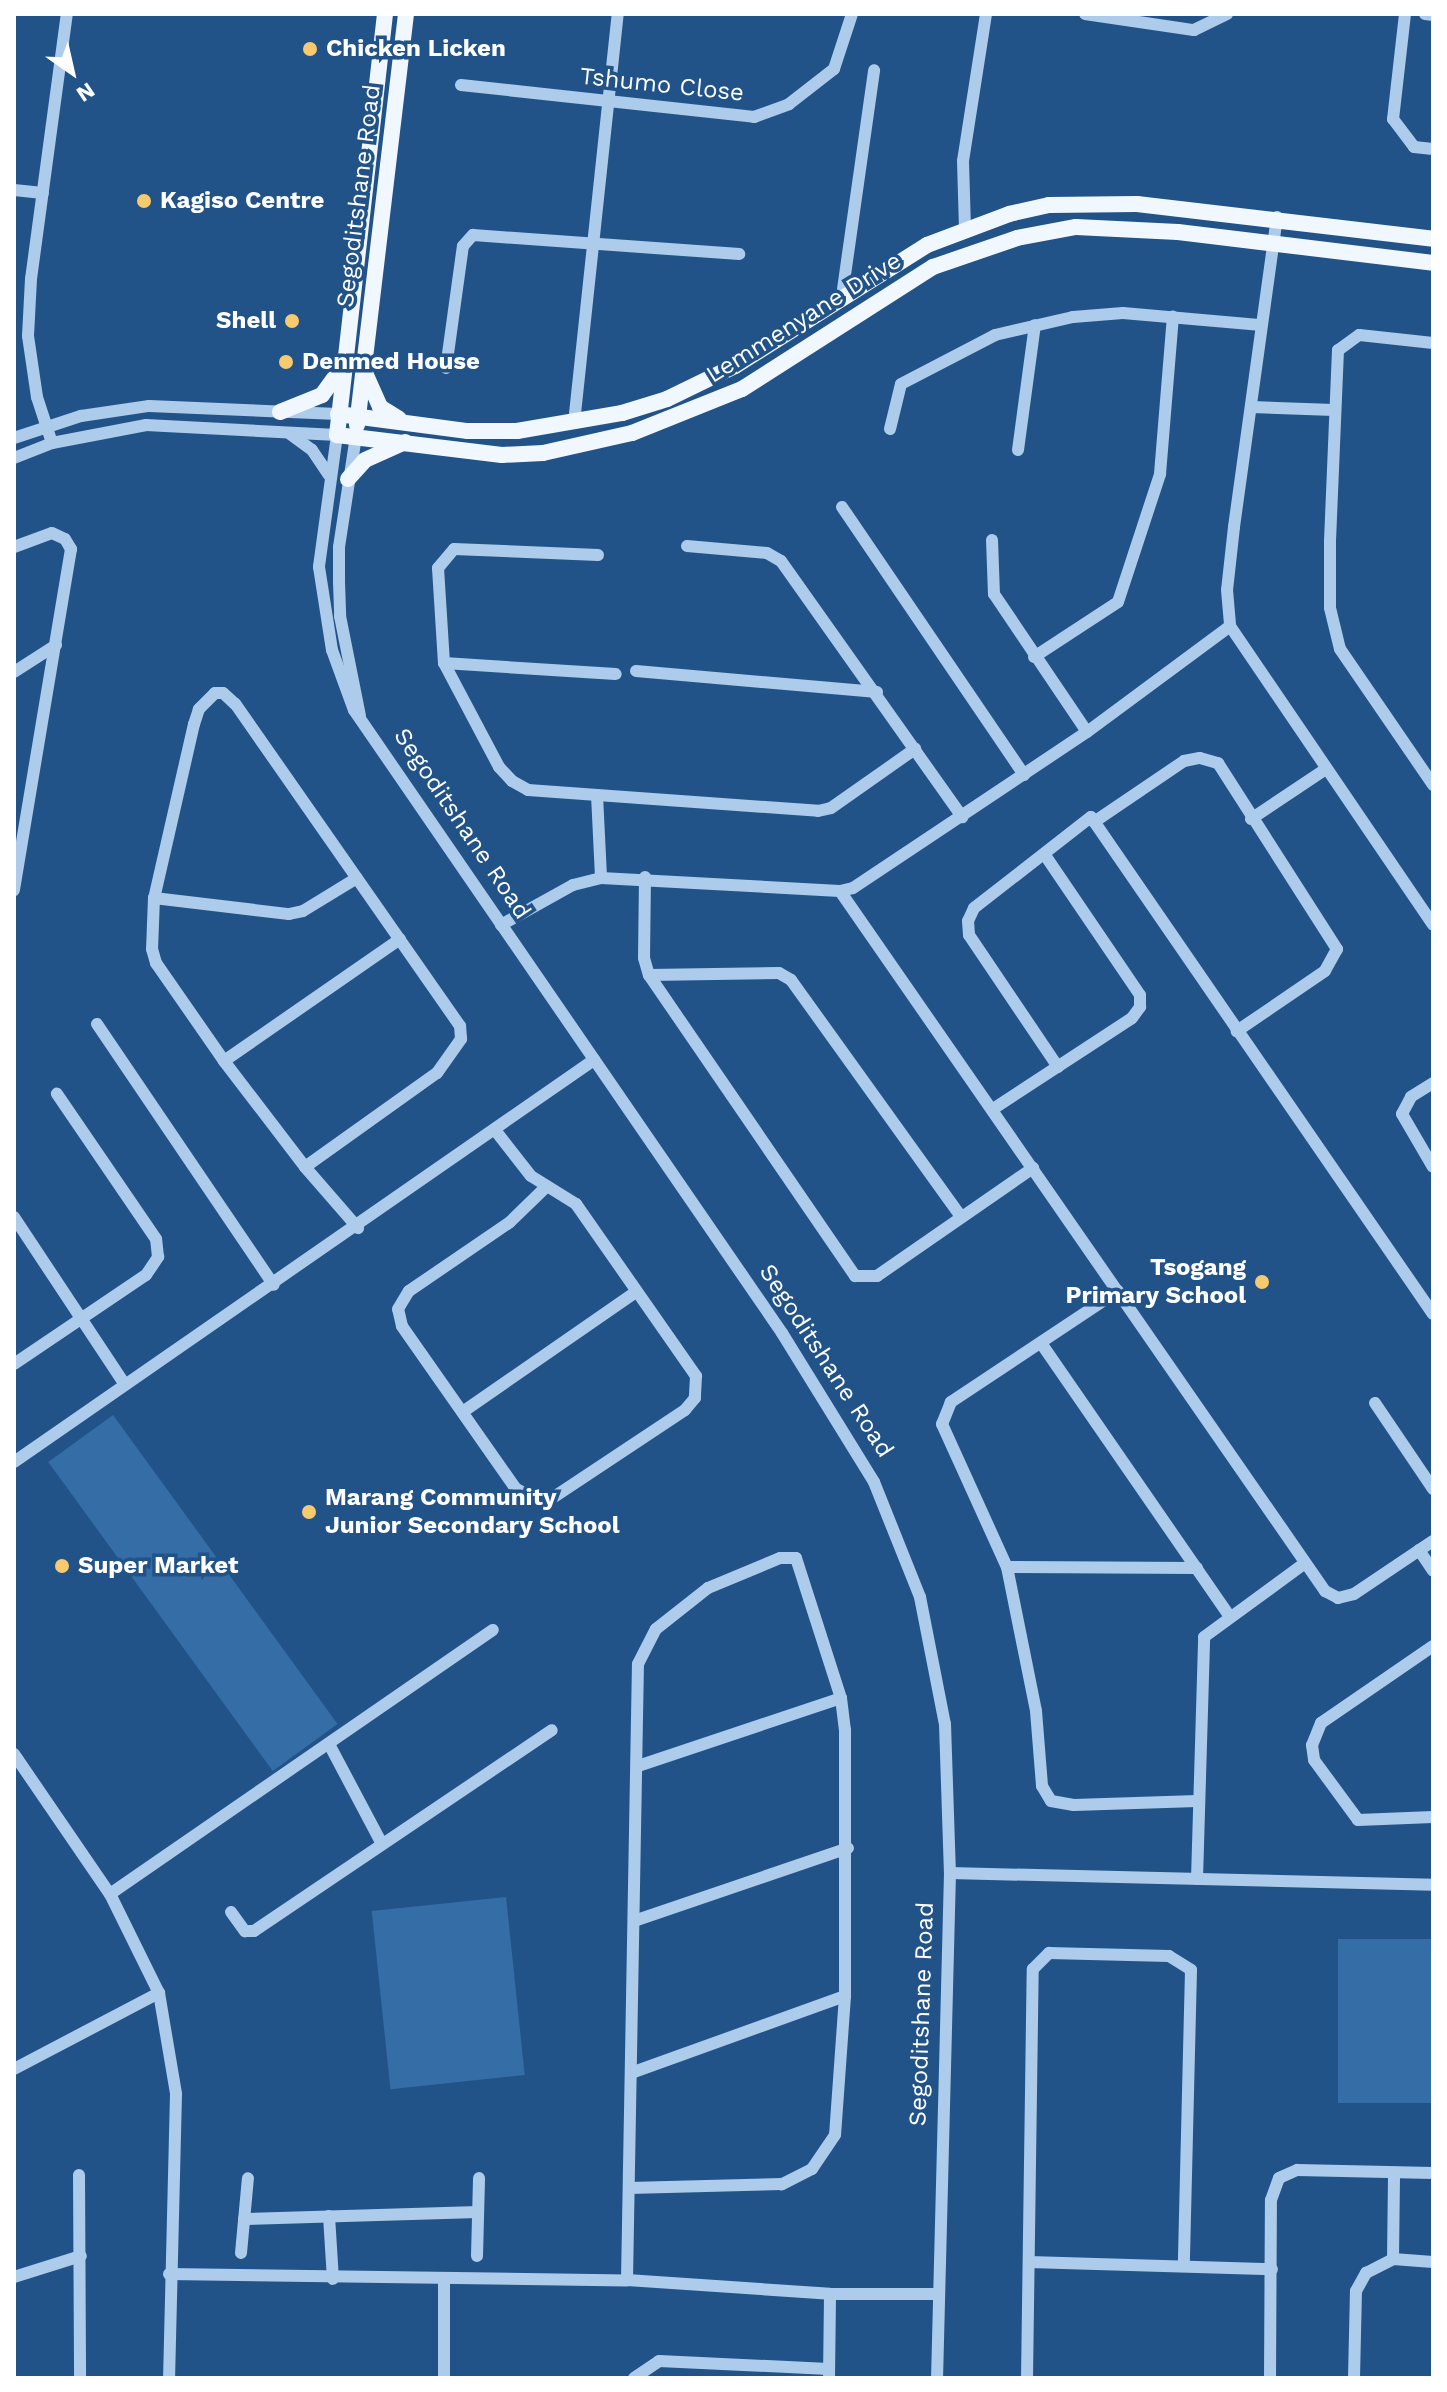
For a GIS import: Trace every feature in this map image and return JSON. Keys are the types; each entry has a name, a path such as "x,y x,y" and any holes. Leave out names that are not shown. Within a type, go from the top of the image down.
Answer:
{"main road":[{"name":"Segoditshane Road","path":"337,435 385,14"},
{"name":"Segoditshane Road","path":"356,436 406,14"},
{"name":"Lemmenyane Drive","path":"338,414 505,431 574,423 622,413 696,386 899,259 965,229 1049,205 1091,203 1277,217 1433,239"},
{"name":"Lemmenyane Drive","path":"337,435 502,455 558,451 632,433 742,389 933,267 1017,238 1112,226 1433,263"},
{"path":"280,412 322,395 343,366"},
{"path":"363,368 380,407 408,423"},
{"path":"348,479 365,460 406,441"}],"street":[{"path":"52,443 45,424 28,336 67,14"},
{"path":"574,423 618,14"},
{"name":"Tshumo Close","path":"461,85 754,117 769,114 834,69 852,14"},
{"path":"965,229 963,161 986,14"},
{"path":"1085,14 1194,30 1227,14"},
{"path":"1405,14 1393,119 1414,147 1433,149"},
{"path":"1425,14 1433,15"},
{"path":"842,296 874,70"},
{"path":"14,190 43,193"},
{"path":"1277,217 1227,590 1230,626 1326,769 1427,905 1433,925"},
{"path":"446,368 463,246 478,233 739,254"},
{"path":"890,429 901,384 909,377 995,335 1035,325 1123,313 1261,325"},
{"path":"1034,657 1118,602 1160,474 1173,317"},
{"path":"1018,450 1035,325"},
{"path":"1433,343 1349,338 1338,350 1334,410 1334,627 1340,649 1433,785"},
{"name":"Lemmenyane Drive","path":"14,438 45,424 149,406 338,414"},
{"path":"1251,407 1334,410"},
{"name":"Lemmenyane Drive","path":"14,458 52,443 146,425 337,435"},
{"path":"287,432 312,450 329,475"},
{"name":"Segoditshane Road","path":"337,435 329,475 319,567 332,650 360,716 824,1396 874,1482 920,1597 945,1724 950,1873 937,2378"},
{"name":"Segoditshane Road","path":"356,436 339,547 340,616 360,716"},
{"path":"842,507 1024,775"},
{"path":"14,547 52,533 71,549 14,890"},
{"path":"992,540 994,594 1087,732"},
{"path":"687,546 767,553 781,561 877,692 962,817"},
{"path":"598,555 454,549 438,568 444,663 499,767 512,781 528,790 818,811 831,808 915,749"},
{"path":"501,925 573,885 601,878 645,877 840,891 868,881 1087,732 1230,626"},
{"path":"14,672 56,645"},
{"path":"444,663 616,674"},
{"path":"636,671 877,692"},
{"path":"305,1167 437,1073 461,1039 460,1026 235,704 215,693 199,709 194,724 154,898 151,926 156,963 224,1061 305,1167 358,1228"},
{"path":"1094,822 1184,761 1200,758 1218,763 1337,949 1325,971 1237,1031"},
{"path":"1251,819 1326,769"},
{"path":"597,795 601,878"},
{"path":"14,810 29,801"},
{"path":"1058,1067 969,935 968,921 974,908 1091,817 1433,1314"},
{"path":"993,1109 1132,1018 1140,995 1045,855"},
{"path":"645,877 644,958 649,975 855,1276 877,1276 1033,1168"},
{"path":"154,898 289,914 357,878"},
{"path":"840,891 1325,1591 1338,1598 1354,1594 1433,1541"},
{"path":"224,1061 400,939"},
{"path":"649,975 779,973 791,980 961,1217"},
{"path":"97,1024 274,1285"},
{"path":"14,1462 358,1228 594,1060"},
{"path":"1433,1083 1411,1097 1402,1114 1433,1167"},
{"path":"14,1364 146,1275 159,1248 57,1094"},
{"path":"495,1130 546,1187 576,1204 696,1376 695,1398 685,1410 551,1499 539,1501 516,1489 402,1326 398,1309 409,1291 510,1222 546,1187"},
{"path":"14,1217 125,1385"},
{"path":"1118,1291 951,1402 944,1412 942,1424 1007,1567 1036,1711 1042,1786 1051,1801 1074,1805 1197,1801"},
{"path":"464,1411 636,1292"},
{"path":"1041,1343 1229,1616"},
{"path":"1375,1403 1433,1489"},
{"path":"1419,1550 1433,1571"},
{"path":"627,2280 638,1664 656,1629 708,1588 780,1558 796,1558 841,1698 848,1848 839,2117 825,2156 812,2169 765,2188 629,2188"},
{"path":"1197,1879 1201,1647 1204,1637 1305,1563"},
{"path":"1007,1567 1197,1568"},
{"path":"110,1894 493,1630"},
{"path":"1433,1646 1321,1723 1312,1745 1314,1760 1358,1820 1433,1817"},
{"path":"638,1766 841,1698"},
{"path":"231,1912 245,1931 254,1931 552,1730"},
{"path":"329,1744 382,1844"},
{"path":"14,1754 110,1894 159,1993 176,2094 169,2274 169,2378"},
{"path":"634,1921 848,1848"},
{"path":"950,1873 1433,1885"},
{"path":"1027,2378 1033,1969 1058,1951 1169,1956 1191,1970 1184,2266"},
{"path":"14,2069 159,1993"},
{"path":"631,2073 845,1996"},
{"path":"1270,2378 1271,2200 1279,2178 1297,2170 1433,2173"},
{"path":"1393,2259 1394,2173"},
{"path":"79,2175 80,2378"},
{"path":"241,2253 248,2178"},
{"path":"477,2256 479,2178"},
{"path":"244,2219 478,2212"},
{"path":"329,2216 333,2279"},
{"path":"14,2277 81,2256"},
{"path":"1354,2378 1356,2291 1366,2273 1393,2259 1433,2262"},
{"path":"1029,2262 1272,2269"},
{"path":"169,2274 444,2282 627,2280 830,2294 938,2294"},
{"path":"444,2282 444,2378"},
{"path":"634,2378 659,2361 829,2374 830,2294"}],"shaded area":[{"path":"113,1415 338,1724 273,1771 48,1462"},
{"path":"506,1897 525,2075 390,2089 372,1911"},
{"path":"1338,1939 1433,1939 1433,2103 1338,2103"}],"place":[{"name":"Chicken Licken","path":"310,49"},
{"name":"Kagiso Centre","path":"144,201"},
{"name":"Shell","path":"292,321"},
{"name":"Denmed House","path":"286,362"},
{"name":"Tsogang Primary School","path":"1262,1282"},
{"name":"Marang Community Junior Secondary School","path":"309,1512"},
{"name":"Super Market","path":"62,1566"}]}
